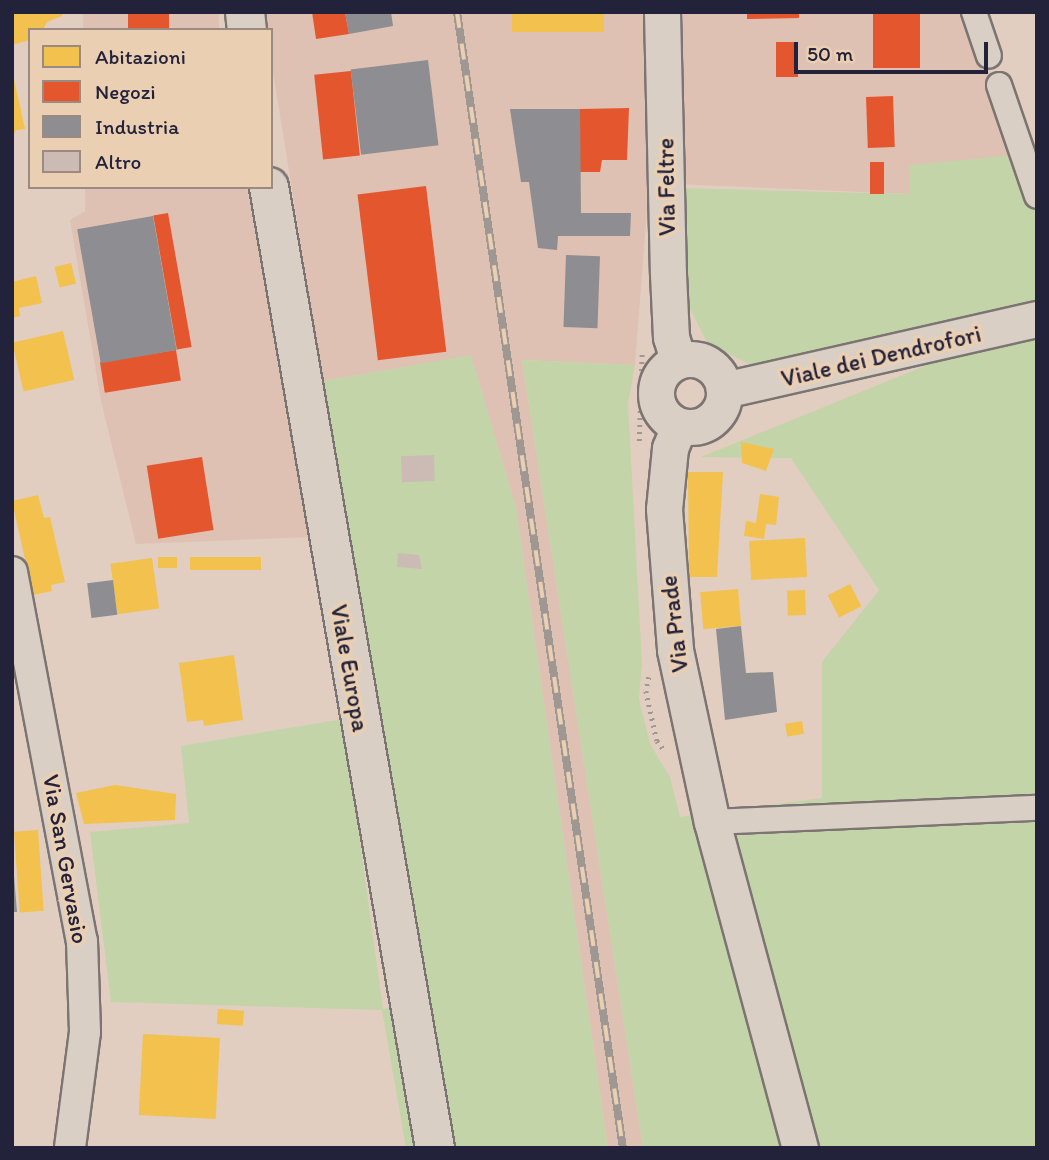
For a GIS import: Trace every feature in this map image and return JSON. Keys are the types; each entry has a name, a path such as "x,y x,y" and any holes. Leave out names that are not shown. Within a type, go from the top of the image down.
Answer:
{"main road":[{"name":"Via Feltre","path":"662,12 670,324 678,360"},
{"name":"Viale Europa","path":"269,189 435,1148"},
{"name":"Viale dei Dendrofori","path":"724,390 1037,319"},
{"path":"678,360 709,364 720,375 724,390 723,404 706,424 680,426 662,414 655,394 661,373 678,360"},
{"name":"Via Prade","path":"680,426 665,479 668,578 675,650 712,822 800,1148"}],"street":[{"path":"975,12 989,56"},
{"path":"999,85 1037,196"},
{"name":"Via San Gervasio","path":"12,572 82,941 85,1031 70,1148"},
{"path":"712,822 1037,808"}],"shaded area":[{"path":"83,12 219,12 219,28 83,28"},
{"path":"263,12 969,12 1015,155 910,194 649,183 635,365 522,360 643,1148 608,1148 516,508 471,356 323,381 273,72 273,28 266,28"},
{"path":"85,189 247,189 311,537 136,544 101,401 70,220 85,211"}],"green space":[{"path":"1015,155 1037,215 1037,300 752,365 708,344 677,284 680,188 909,194 910,165"},
{"path":"1037,320 1037,1148 643,1148 522,360 635,365 628,404 642,664 639,699 650,744 670,777 680,817 822,798 822,662 879,590 791,458 701,457"},
{"path":"471,355 516,508 608,1148 406,1148 382,1010 111,1002 90,832 189,823 181,746 343,719 383,1009 430,1001 323,381"}],"building: Abitazioni":[{"path":"12,12 61,12 62,16 47,22 44,28 28,28 28,41 12,45"},
{"path":"512,12 604,12 604,32 512,32"},
{"path":"12,70 25,129 16,130 12,138"},
{"path":"71,263 76,283 60,287 55,267"},
{"path":"36,276 42,303 19,308 20,316 12,318 12,282"},
{"path":"63,331 74,380 24,391 12,343"},
{"path":"741,442 774,449 766,471 742,463"},
{"path":"688,472 723,472 717,577 689,577"},
{"path":"760,494 779,497 776,525 766,524 764,539 744,536 746,521 756,523"},
{"path":"38,495 44,518 50,517 65,582 51,585 52,591 33,595 12,501"},
{"path":"805,538 807,577 751,580 749,541"},
{"path":"158,557 177,557 177,568 158,568"},
{"path":"190,557 261,557 261,570 190,570"},
{"path":"152,558 159,609 118,614 110,564"},
{"path":"850,584 861,606 839,618 828,595"},
{"path":"738,589 741,626 703,629 700,592"},
{"path":"805,590 806,615 788,616 787,591"},
{"path":"234,655 243,720 204,726 203,720 187,722 179,663"},
{"path":"802,721 804,734 787,736 785,724"},
{"path":"115,785 176,794 175,820 84,824 76,793"},
{"path":"38,830 44,911 20,912 14,832"},
{"path":"218,1009 244,1011 243,1026 217,1024"},
{"path":"143,1034 220,1038 216,1119 139,1115"}],"building: Negozi":[{"path":"128,12 169,12 169,28 128,28"},
{"path":"312,12 345,12 349,34 316,39"},
{"path":"747,12 799,12 799,18 747,19"},
{"path":"873,12 920,12 920,68 873,68"},
{"path":"776,42 798,42 798,77 776,77"},
{"path":"351,71 360,156 323,159 314,75"},
{"path":"893,96 895,147 868,148 866,97"},
{"path":"629,108 627,160 602,160 600,172 578,172 580,109"},
{"path":"870,162 884,162 884,194 870,194"},
{"path":"426,186 446,352 378,360 358,194"},
{"path":"168,213 192,347 177,350 153,216"},
{"path":"176,350 181,381 105,393 100,362"},
{"path":"202,457 214,530 158,539 147,466"}],"building: Industria":[{"path":"345,12 391,12 393,26 349,34"},
{"path":"428,60 438,145 361,155 351,70"},
{"path":"510,109 580,109 581,213 631,213 630,236 558,236 557,250 538,248 529,182 521,182"},
{"path":"153,216 177,350 101,363 77,229"},
{"path":"566,255 600,256 597,328 563,327"},
{"path":"113,580 117,615 91,618 87,583"},
{"path":"741,626 746,673 773,672 777,712 725,720 716,629"},
{"path":"12,852 17,912 12,912"}],"building: Altro":[{"path":"434,455 435,481 402,482 401,456"},
{"path":"398,553 419,555 422,569 397,567"}],"railway":[{"path":"457,12 623,1148"}]}
